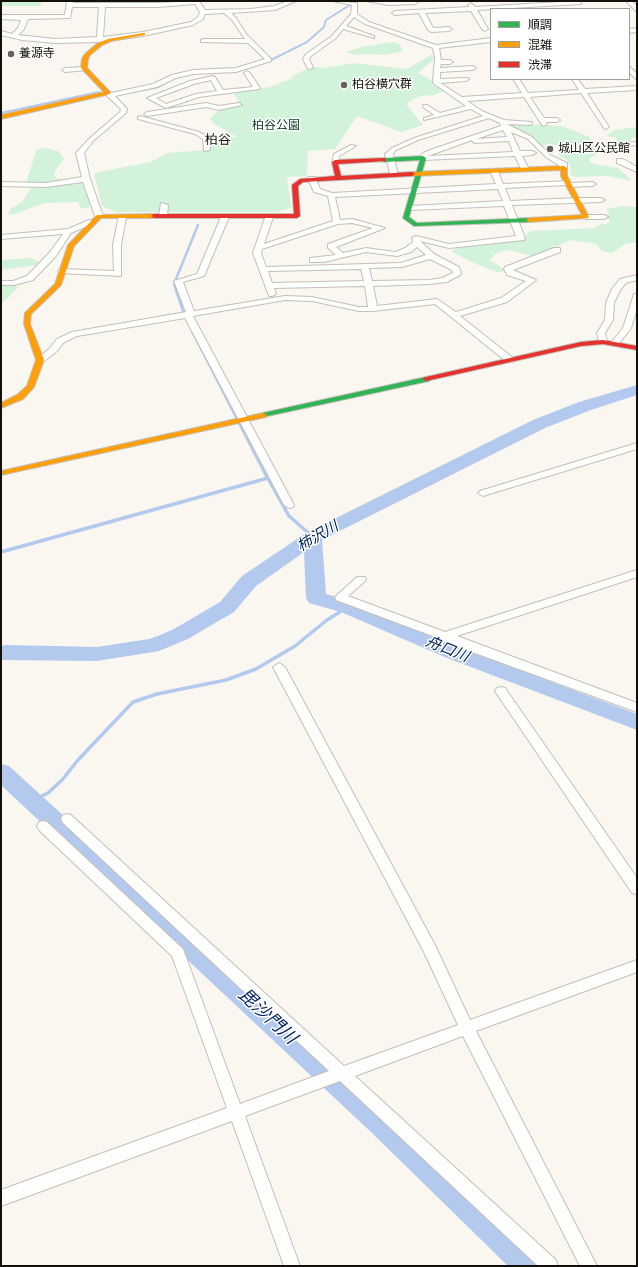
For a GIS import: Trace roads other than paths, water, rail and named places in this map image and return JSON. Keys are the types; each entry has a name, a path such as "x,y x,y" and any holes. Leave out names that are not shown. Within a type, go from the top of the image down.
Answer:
{"street":[{"path":"254,11 255,1"},
{"path":"272,8 275,1"},
{"path":"203,12 254,11 272,8 293,1"},
{"path":"336,1 353,3 364,1"},
{"path":"369,1 389,3 415,2"},
{"path":"629,1 637,10"},
{"path":"1,16 26,18 68,16 70,3 102,5 158,5 197,2 203,12 201,18 193,23 110,40 100,44 88,54 85,59 85,69 124,109 123,113"},
{"path":"393,15 422,13 472,6 497,8 578,2"},
{"path":"310,68 306,59 308,55 334,37 350,17 354,15 356,7 353,3"},
{"path":"100,40 102,5"},
{"path":"472,6 485,29"},
{"path":"1,117 106,92 155,86 174,76 193,72 236,70 269,60 243,35 234,19 226,12"},
{"path":"422,13 430,30 449,30"},
{"path":"354,15 372,25 436,47 490,40"},
{"path":"14,35 21,29 26,18"},
{"path":"343,27 372,37"},
{"path":"1,33 22,38 55,42 100,40 143,34"},
{"path":"221,36 243,35"},
{"path":"203,41 250,41"},
{"path":"436,47 438,62 436,81 440,86 473,106 480,112 530,138 548,156 564,165 564,176 586,217"},
{"path":"438,62 450,62"},
{"path":"437,70 473,68"},
{"path":"66,70 85,69"},
{"path":"630,69 637,78"},
{"path":"140,118 166,106 198,95 257,88 247,74"},
{"path":"166,106 150,98 192,82 213,78 222,92"},
{"path":"436,81 466,79"},
{"path":"517,80 543,122 557,120"},
{"path":"575,80 606,127"},
{"path":"521,88 537,87"},
{"path":"462,99 637,88"},
{"path":"147,114 206,105 219,108 239,105"},
{"path":"425,106 439,115"},
{"path":"426,119 473,106"},
{"path":"123,113 131,118 140,118 198,133 207,138 206,150"},
{"path":"96,219 80,153 91,140 123,113"},
{"path":"394,175 389,159 390,152 416,139 489,116"},
{"path":"530,123 504,124 425,154 406,220 416,225 604,216"},
{"path":"504,124 525,169"},
{"path":"461,141 511,139"},
{"path":"601,149 636,144"},
{"path":"338,178 335,162 336,155 340,151 353,146"},
{"path":"335,162 532,153"},
{"path":"620,161 635,167"},
{"path":"1,237 68,232 96,219 122,217 297,216 295,185 302,180 564,168"},
{"path":"270,286 436,281 457,273 456,269 430,256 415,240 418,238 449,246 521,238 494,171"},
{"path":"1,184 46,185 86,179"},
{"path":"312,179 317,190 331,195 592,184"},
{"path":"331,195 337,222"},
{"path":"410,208 601,200"},
{"path":"164,205 164,216"},
{"path":"62,271 118,274 117,245 122,217"},
{"path":"225,217 200,276 178,282 190,314 244,420 290,505"},
{"path":"269,217 258,247 257,254 274,299"},
{"path":"40,360 26,318 31,308 58,285 71,245 96,219"},
{"path":"258,247 267,246 337,222 354,222 381,228 331,246 341,256"},
{"path":"1,283 14,283 30,278 53,254 68,232"},
{"path":"302,268 300,265 311,261 324,260 366,250 397,254 405,252 417,243"},
{"path":"454,315 504,300 532,280 510,273 508,269 557,250"},
{"path":"263,269 408,264 430,256"},
{"path":"365,266 373,309"},
{"path":"603,342 601,333 608,320 610,303 616,289 623,281 637,277"},
{"path":"615,343 627,328 637,296"},
{"path":"1,406 20,397 30,387 40,360 54,349 60,341 68,336 274,299 312,299 359,309 373,309 437,301 510,360"},
{"path":"1,473 581,344 603,342 637,348"},
{"path":"483,492 637,446"},
{"path":"443,637 637,574"},
{"path":"361,579 340,597 443,637 637,708"},
{"path":"279,668 430,949 466,1027 589,1266"},
{"path":"501,691 637,889"},
{"path":"67,819 550,1266"},
{"path":"43,826 178,953 292,1266"},
{"path":"1,1198 343,1074 466,1027 637,966"}],"waterway":[{"path":"267,62 307,42 324,27 326,20 350,5"},
{"path":"144,90 158,87 171,80"},
{"path":"1,113 99,92"},
{"path":"185,317 174,284 198,225"},
{"path":"192,331 265,474"},
{"name":"柿沢川","path":"313,537 539,424 585,406 637,390"},
{"path":"265,473 268,478"},
{"path":"1,552 268,478"},
{"path":"268,478 289,516 313,537"},
{"name":"柿沢川","path":"1,653 97,654 152,646 181,634 227,607 249,581 313,537"},
{"name":"舟口川","path":"313,537 316,598 348,607 454,653 637,722"},
{"path":"31,801 48,793 62,780 78,760 133,702 157,694 226,680 256,669 295,646 327,620 348,607"},
{"name":"毘沙門川","path":"1,772 382,1124 529,1266"}],"place":[{"name":"養源寺","path":"11,54"},
{"name":"柏谷横穴群","path":"344,85"},
{"name":"城山区公民館","path":"550,149"}],"district":[{"name":"柏谷","path":"218,141"}],"park label":[{"name":"柏谷公園","path":"276,126"}]}
